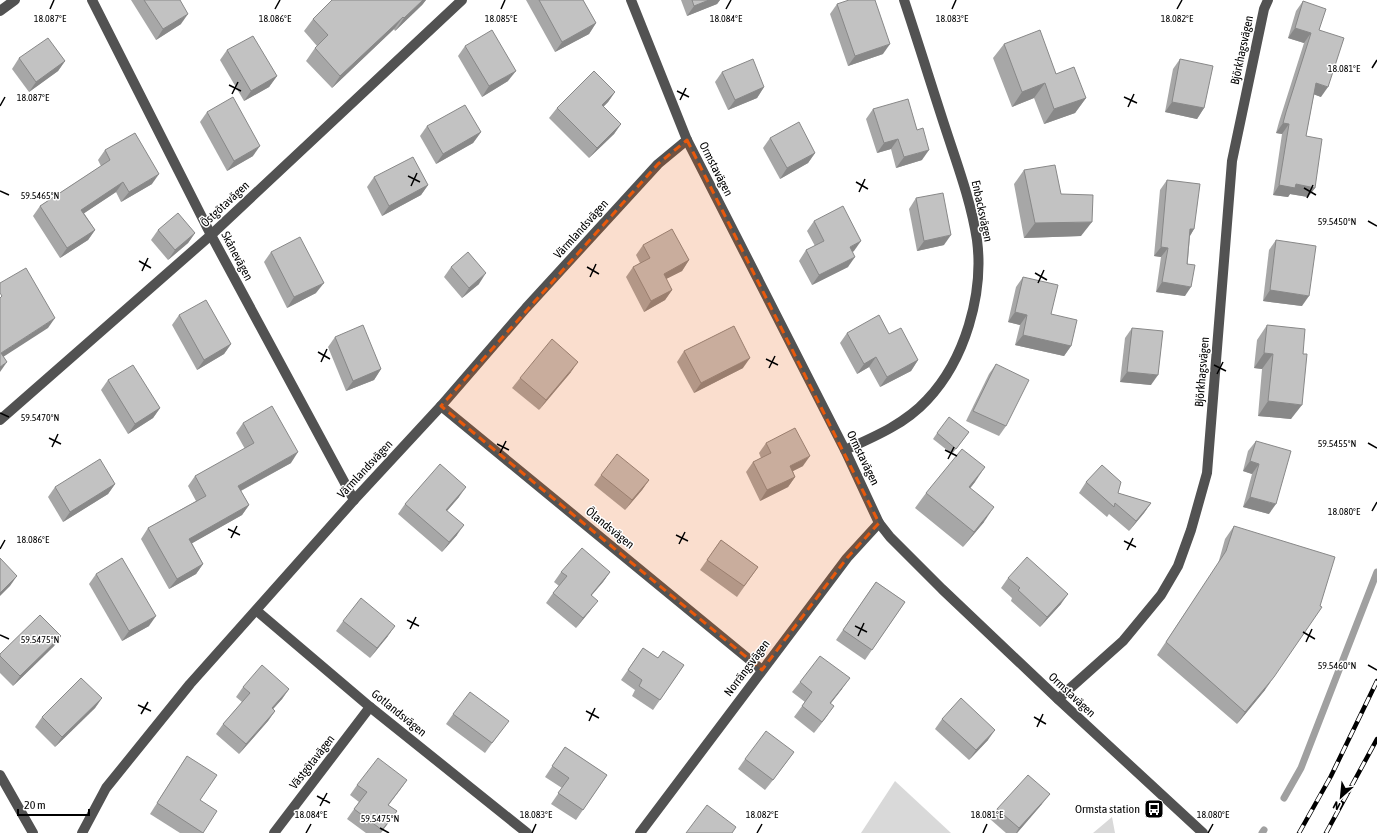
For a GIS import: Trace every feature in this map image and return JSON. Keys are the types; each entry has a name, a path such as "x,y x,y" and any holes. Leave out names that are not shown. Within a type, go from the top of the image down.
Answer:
{"street":[{"path":"0,11 14,0"},
{"name":"Skånevägen","path":"92,0 211,235 354,500"},
{"name":"Östgötavägen","path":"0,420 211,235 462,0"},
{"name":"Ormstavägen","path":"631,0 687,140 845,450 879,523 890,537 911,558 1058,699 1203,833"},
{"name":"Enbacksvägen","path":"845,450 893,428 927,401 947,373 963,343 974,306 978,271 977,241 969,202 904,0"},
{"name":"Björkhagsvägen","path":"1058,699 1124,641 1161,595 1178,566 1191,530 1207,473 1232,161 1264,9 1268,0"},
{"name":"Värmlandsvägen","path":"82,833 106,788 190,684 257,611 354,500 441,406 526,308 658,164 687,140"},
{"name":"Ölandsvägen","path":"441,406 762,670"},
{"name":"Norrängsvägen","path":"640,833 847,558 879,523"},
{"name":"Gotlandsvägen","path":"257,611 370,707 527,833"},
{"name":"Västgötavägen","path":"274,833 370,707"},
{"path":"0,775 33,833"}],"highlighted area":[{"path":"687,140 879,523 847,558 762,670 441,406 658,164"}],"shaded area":[{"path":"895,781 951,833 861,833"},
{"path":"1112,817 1115,833 1093,833"}],"building":[{"path":"144,0 180,0 188,14 163,29"},
{"path":"332,0 423,0 340,76 315,48 328,35 313,19"},
{"path":"539,0 583,0 596,23 562,42"},
{"path":"692,0 709,0 694,6"},
{"path":"849,0 875,0 890,44 855,56 837,4"},
{"path":"1303,1 1326,9 1319,30 1344,38 1328,87 1316,83 1306,136 1322,139 1315,188 1296,184 1295,188 1279,185 1289,124 1283,123 1311,33 1295,28"},
{"path":"492,30 516,71 489,86 465,46"},
{"path":"1040,30 1056,74 1074,67 1086,98 1054,109 1045,83 1022,92 1004,44"},
{"path":"253,36 277,76 251,91 227,50"},
{"path":"48,38 65,61 36,82 19,58"},
{"path":"753,59 764,87 735,100 722,72"},
{"path":"1180,59 1213,66 1204,108 1172,102"},
{"path":"594,71 615,92 602,105 621,124 597,148 557,108"},
{"path":"233,97 260,146 234,161 207,112"},
{"path":"908,99 917,130 923,128 929,150 904,157 898,139 884,143 873,109"},
{"path":"465,105 481,132 443,154 427,126"},
{"path":"799,122 815,153 787,168 770,138"},
{"path":"135,133 159,174 129,192 123,182 81,210 95,230 67,248 40,206 110,160 105,150"},
{"path":"413,157 428,185 389,206 374,177"},
{"path":"1055,165 1061,194 1093,195 1092,222 1035,223 1024,170"},
{"path":"1167,180 1200,184 1194,229 1190,229 1187,264 1195,265 1191,287 1162,282 1168,248 1161,247"},
{"path":"943,193 951,235 924,241 916,198"},
{"path":"843,206 861,241 850,247 855,257 819,275 806,250 824,241 814,221"},
{"path":"178,213 195,233 175,250 158,230"},
{"path":"672,229 689,260 664,274 672,290 651,301 633,267 650,258 643,245"},
{"path":"300,237 324,283 294,297 271,252"},
{"path":"1276,240 1316,246 1309,296 1270,290"},
{"path":"468,252 486,273 469,288 451,267"},
{"path":"26,268 55,318 1,353 7,362 0,367 0,298 2,296 0,293 0,283"},
{"path":"1023,277 1058,285 1051,314 1077,320 1071,346 1023,335 1027,315 1015,312"},
{"path":"206,300 231,344 204,360 179,315"},
{"path":"879,315 889,334 901,328 918,360 887,377 876,357 864,364 847,333"},
{"path":"363,325 381,369 353,381 335,337"},
{"path":"1267,325 1305,329 1303,354 1307,354 1302,405 1268,401 1273,354 1264,353"},
{"path":"734,326 750,358 701,383 684,351"},
{"path":"1132,328 1163,331 1158,375 1127,372"},
{"path":"552,339 578,362 546,400 520,378"},
{"path":"996,364 1029,380 1006,426 973,411"},
{"path":"133,365 160,408 135,424 108,380"},
{"path":"272,406 298,452 238,486 249,505 189,539 203,564 177,579 148,528 206,496 195,476 254,443 243,423"},
{"path":"949,417 969,432 956,449 937,433"},
{"path":"795,428 810,456 790,466 795,477 767,490 753,462 771,453 766,443"},
{"path":"1256,441 1291,451 1276,504 1250,497 1259,464 1250,461"},
{"path":"962,449 985,467 969,487 994,507 974,532 926,493"},
{"path":"617,454 649,480 632,500 601,475"},
{"path":"100,459 115,484 70,512 55,487"},
{"path":"440,464 466,487 446,510 464,525 449,542 405,504"},
{"path":"1102,465 1121,482 1118,493 1151,503 1136,521 1115,503 1114,507 1086,482"},
{"path":"1234,526 1335,557 1320,606 1322,607 1274,677 1245,712 1166,642 1226,551"},
{"path":"721,540 758,567 744,586 707,560"},
{"path":"582,548 610,572 591,595 598,601 583,618 553,593 567,576 561,572"},
{"path":"1027,557 1068,594 1047,617 1018,590 1020,588 1008,578"},
{"path":"0,558 17,576 0,593"},
{"path":"122,558 156,616 129,631 96,574"},
{"path":"876,582 905,602 872,650 843,630"},
{"path":"361,598 395,626 377,648 343,621"},
{"path":"40,615 61,636 20,676 0,656 0,654"},
{"path":"643,648 658,658 663,651 684,665 660,700 639,686 642,680 628,670"},
{"path":"820,656 850,678 830,703 834,706 822,722 802,706 812,692 800,682"},
{"path":"262,665 289,689 272,708 275,711 246,744 223,724 250,693 243,687"},
{"path":"81,678 102,698 62,737 42,717"},
{"path":"470,692 509,721 492,743 453,714"},
{"path":"961,698 995,730 976,750 942,719"},
{"path":"766,731 794,752 773,780 745,759"},
{"path":"565,747 607,775 583,810 558,793 569,778 552,766"},
{"path":"187,756 217,775 200,800 217,811 203,833 157,803"},
{"path":"378,758 407,780 388,805 397,811 382,830 354,809 367,792 357,785"},
{"path":"1028,775 1050,794 1019,828 997,809"},
{"path":"707,805 736,827 732,833 686,833"}],"waterway":[{"path":"1284,798 1301,768 1377,572"}],"railway":[{"path":"1299,833 1331,776 1377,681"},
{"path":"1326,833 1377,739"}],"place":[{"name":"Ormsta station","path":"1154,809"}]}
